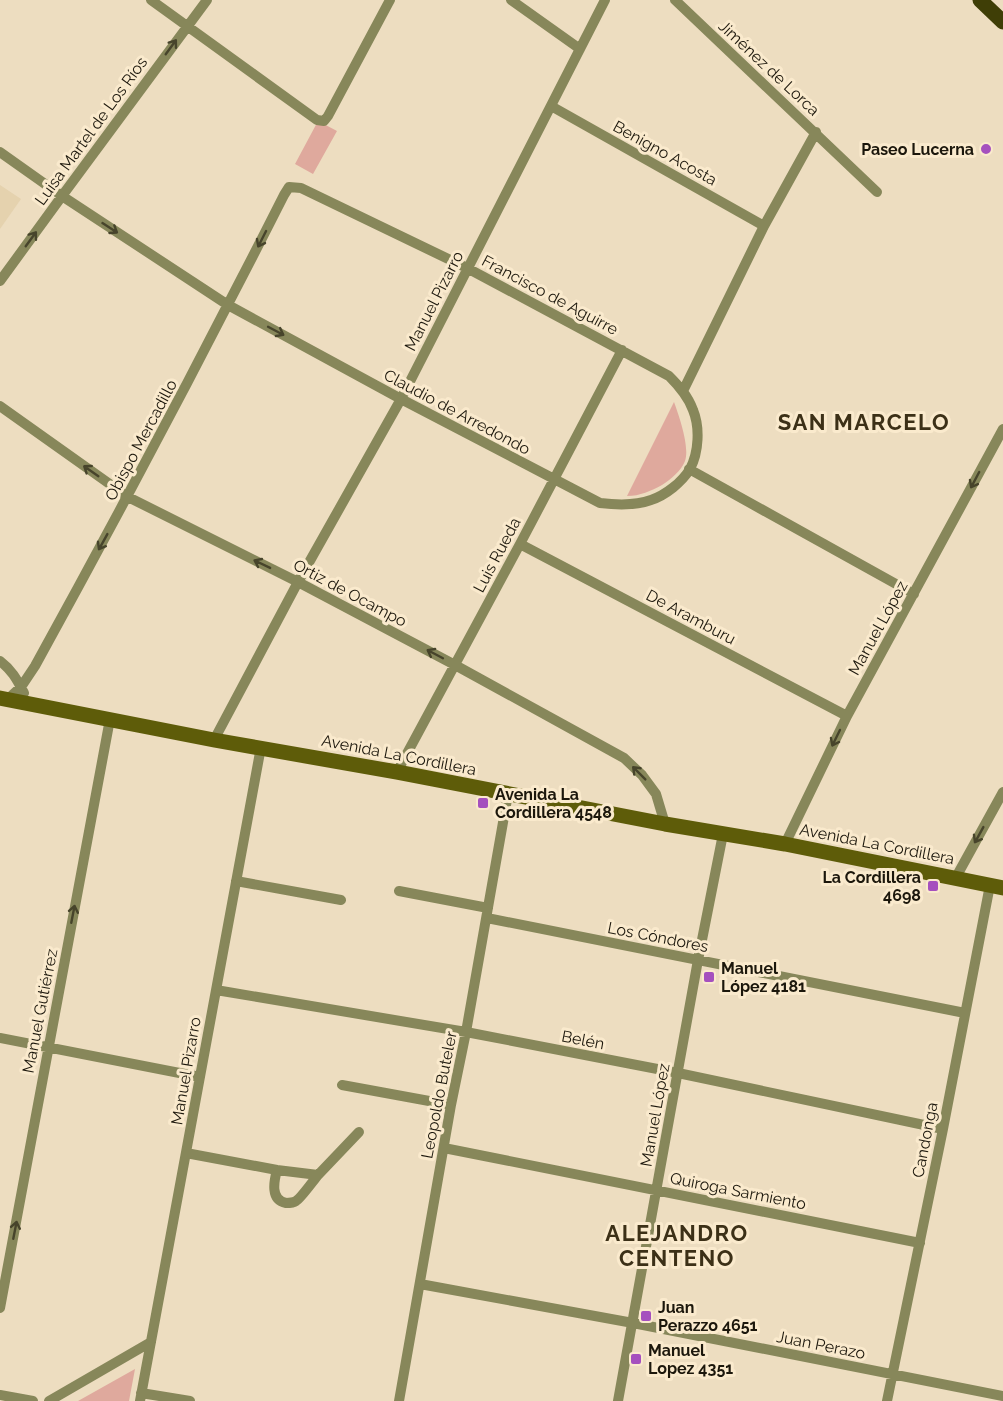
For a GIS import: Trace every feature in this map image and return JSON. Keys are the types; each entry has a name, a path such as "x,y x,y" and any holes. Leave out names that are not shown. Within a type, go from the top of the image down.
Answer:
{"main road":[{"path":"980,0 1003,22"},
{"name":"Avenida La Cordillera","path":"4,698 214,740 397,772 665,824 785,844 996,886"}],"street":[{"path":"151,0 316,120 324,121 390,0"},
{"name":"Luisa Martel de Los Ríos","path":"0,281 207,0"},
{"path":"511,0 580,49"},
{"name":"Manuel Pizarro","path":"214,740 298,582 401,399 605,0"},
{"name":"Jiménez de Lorca","path":"675,0 877,192"},
{"name":"Benigno Acosta","path":"551,106 764,226"},
{"path":"683,391 764,226 816,132"},
{"name":"Claudio de Arredondo","path":"0,152 62,196 228,305 600,504 620,505 651,500 671,489 689,469"},
{"name":"Francisco de Aguirre","path":"290,187 301,188 468,268 669,376 683,391 693,409 697,423 698,434 689,469"},
{"name":"Obispo Mercadillo","path":"4,698 21,687 35,666 128,497 290,187"},
{"name":"Luis Rueda","path":"397,772 622,350"},
{"name":"Ortiz de Ocampo","path":"0,406 128,497 298,582 624,758 651,785 665,824"},
{"name":"Manuel López","path":"785,844 847,716 1003,429"},
{"path":"689,469 914,594"},
{"name":"De Aramburu","path":"520,544 847,716"},
{"path":"0,661 16,678 30,704"},
{"name":"Manuel Gutiérrez","path":"0,1308 110,719"},
{"name":"Manuel Pizarro","path":"140,1397 261,747"},
{"path":"955,879 1003,792"},
{"name":"Leopoldo Buteler","path":"399,1401 508,794"},
{"name":"Manuel López","path":"618,1401 723,834"},
{"path":"236,881 341,900"},
{"name":"Candonga","path":"888,1401 965,1013 996,886"},
{"name":"Los Cóndores","path":"399,891 698,960 965,1013"},
{"name":"Belén","path":"216,990 466,1032 678,1073 943,1130"},
{"path":"0,1038 200,1077"},
{"path":"342,1085 451,1105"},
{"path":"276,1170 273,1187 276,1195 281,1201 289,1203 296,1201 359,1132"},
{"name":"Quiroga Sarmiento","path":"444,1148 920,1244"},
{"path":"186,1153 276,1170 318,1175"},
{"name":"Juan Perazo","path":"420,1284 633,1323 1003,1396"},
{"path":"49,1401 151,1342"},
{"path":"0,1395 33,1401"},
{"path":"140,1397 190,1401"}],"shaded area":[{"path":"318,121 337,131 313,174 295,164"},
{"path":"0,185 21,199 0,229"},
{"path":"674,402 685,440 686,455 683,465 662,485 645,493 627,496"},
{"path":"135,1369 129,1401 78,1401"}],"place":[{"name":"Paseo Lucerna","path":"986,149"},
{"name":"Avenida La Cordillera 4548","path":"483,803"},
{"name":"La Cordillera 4698","path":"933,886"},
{"name":"Manuel López 4181","path":"709,977"},
{"name":"Juan Perazzo 4651","path":"646,1316"},
{"name":"Manuel Lopez 4351","path":"636,1359"}],"district":[{"name":"SAN MARCELO","path":"864,422"},
{"name":"ALEJANDRO CENTENO","path":"677,1246"}]}
